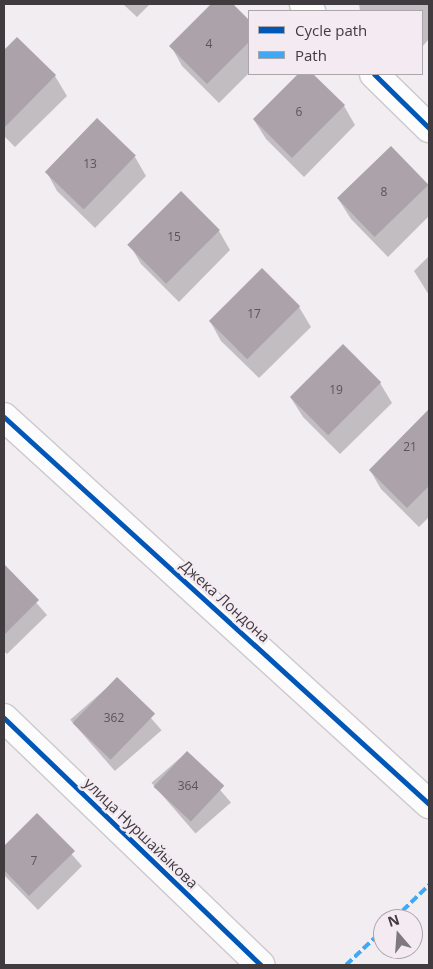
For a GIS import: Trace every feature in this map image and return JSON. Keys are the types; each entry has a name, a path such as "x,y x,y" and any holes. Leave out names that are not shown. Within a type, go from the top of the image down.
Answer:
{"street":[{"path":"375,75 429,128"},
{"name":"Джека Лондона","path":"4,417 429,804"},
{"name":"улица Нуршайыкова","path":"4,718 261,965"}],"building":[{"path":"211,4 233,4 248,19 248,43 207,84 169,46"},
{"path":"17,37 56,75 4,128 4,50"},
{"path":"297,75 314,75 345,105 292,158 253,119"},
{"path":"97,118 136,156 84,209 45,172"},
{"path":"391,146 429,185 375,237 337,198"},
{"path":"181,191 220,230 166,284 127,245"},
{"path":"262,268 300,306 247,359 209,321"},
{"path":"343,344 381,382 328,435 290,397"},
{"path":"429,409 429,486 407,508 369,470"},
{"path":"4,564 39,600 4,635"},
{"path":"117,677 155,714 111,760 73,723"},
{"path":"187,751 224,786 191,822 154,787"},
{"path":"37,813 75,851 29,896 4,870 4,846"}],"marked path":[{"path":"404,909 429,885"},
{"path":"346,965 373,939"}],"cycle path":[{"path":"375,75 429,128"},
{"path":"4,417 429,804"},
{"path":"4,718 261,965"}]}
